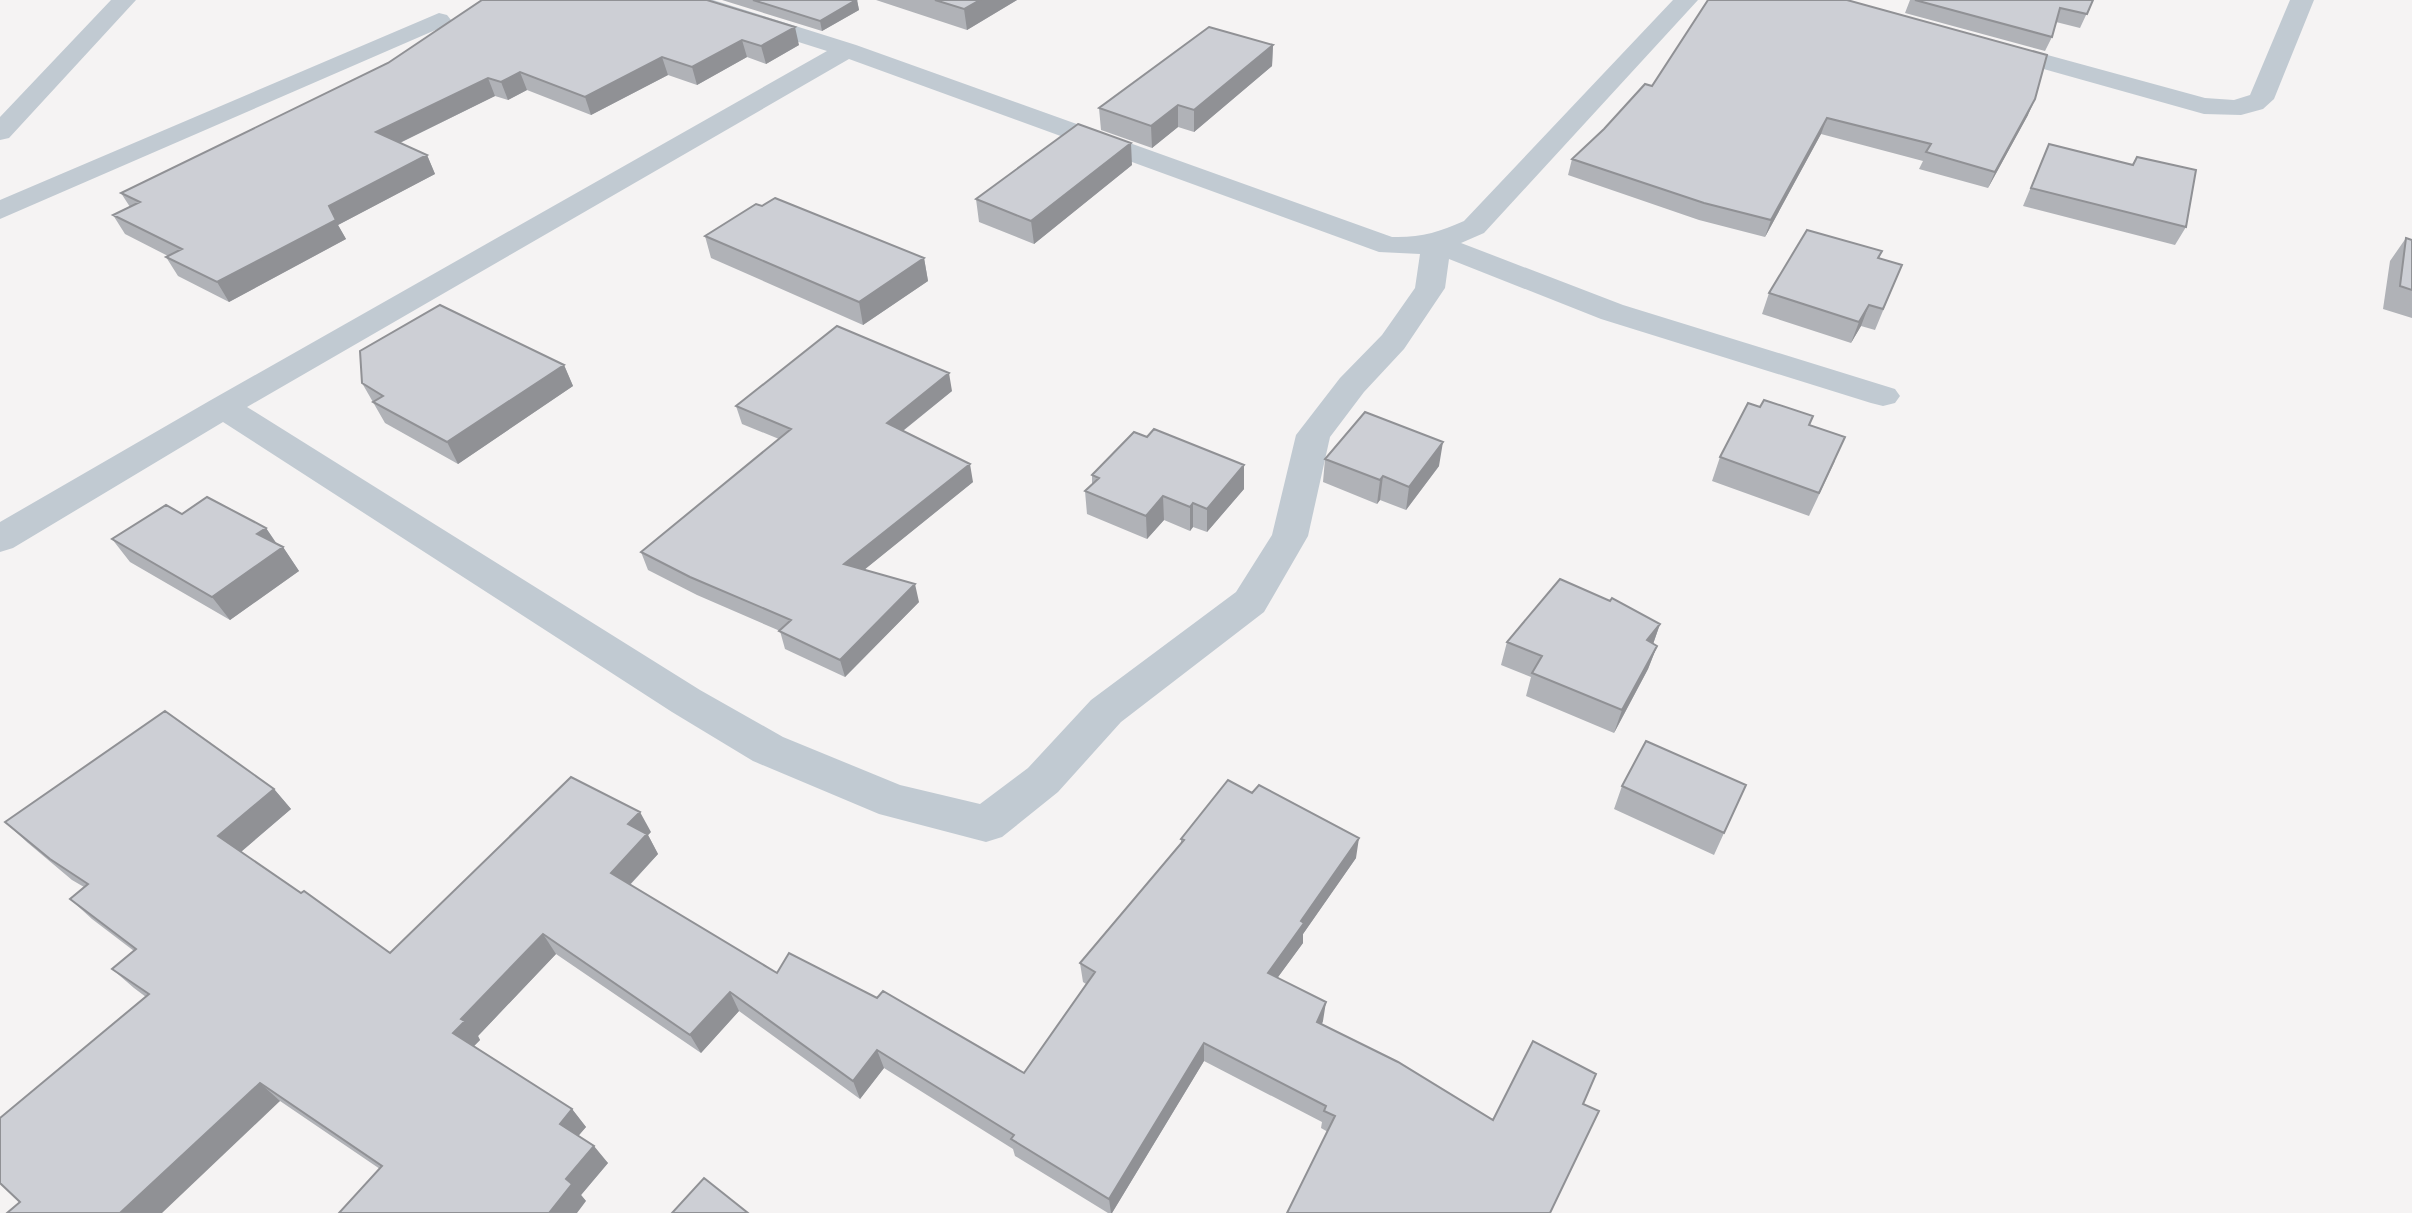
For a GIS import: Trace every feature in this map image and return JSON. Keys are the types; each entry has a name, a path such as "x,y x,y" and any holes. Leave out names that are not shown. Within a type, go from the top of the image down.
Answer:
{"street":[{"path":"0,132 10,112 124,0"},
{"path":"690,0 847,50 1389,246 1413,247 1436,244 1474,227 1683,3"},
{"path":"1651,0 1683,3"},
{"path":"1967,40 2204,106 2230,109 2250,107 2261,99 2302,0"},
{"path":"0,210 439,20"},
{"path":"0,539 223,407 847,50"},
{"path":"1436,244 1612,312 1882,396"},
{"path":"223,407 641,672 768,749 894,801 986,824 1043,780 1106,711 1184,655 1251,602 1290,536 1312,435 1352,385 1393,342 1430,288 1436,244"}],"building":[{"path":"482,0 707,0 795,27 761,46 742,40 692,67 662,57 585,97 520,72 501,82 488,78 376,132 427,155 329,206 336,220 217,282 166,257 182,249 113,215 140,202 121,193 388,63"},
{"path":"753,0 856,0 820,21"},
{"path":"935,0 980,0 964,9"},
{"path":"1708,0 1847,0 2047,55 2035,99 1995,172 1926,152 1931,144 1827,118 1771,220 1704,203 1572,159 1645,84 1652,86"},
{"path":"1915,0 2093,0 2087,14 2060,8 2052,37"},
{"path":"1209,27 1273,45 1194,110 1178,105 1151,126 1099,108"},
{"path":"1078,124 1131,143 1031,221 976,199"},
{"path":"2049,144 2133,165 2137,157 2196,170 2186,227 2031,188"},
{"path":"775,198 924,258 859,302 705,236 756,204 762,206"},
{"path":"1807,230 1882,251 1878,258 1902,265 1883,309 1869,305 1859,322 1769,293"},
{"path":"2406,238 2412,240 2412,290 2400,286"},
{"path":"440,305 564,365 447,442 373,402 383,396 362,383 360,351"},
{"path":"837,326 949,373 887,423 970,464 844,564 915,584 840,660 779,631 791,620 690,577 641,552 791,429 736,406"},
{"path":"1764,400 1813,416 1809,425 1845,437 1819,493 1720,457 1748,403 1760,407"},
{"path":"1365,412 1443,442 1409,487 1383,476 1380,480 1325,459"},
{"path":"1154,429 1244,465 1207,509 1193,503 1190,507 1163,496 1146,516 1085,491 1099,478 1092,475 1134,432 1147,437"},
{"path":"207,497 266,528 257,534 283,547 212,597 112,539 166,505 182,514"},
{"path":"1560,579 1610,601 1612,598 1660,624 1647,640 1657,646 1622,710 1532,673 1542,656 1507,642"},
{"path":"165,711 274,789 218,836 301,893 304,891 390,953 571,777 640,812 628,824 647,834 611,873 777,973 789,953 877,998 883,991 1024,1073 1095,972 1080,963 1184,840 1181,839 1228,780 1252,793 1259,785 1359,838 1268,973 1326,1002 1317,1022 1398,1062 1493,1120 1533,1041 1596,1074 1583,1104 1599,1111 1550,1213 1287,1213 1335,1116 1324,1111 1326,1106 1204,1043 1109,1199 1011,1139 1014,1135 877,1050 853,1081 730,992 690,1035 543,934 461,1019 465,1021 453,1033 572,1109 560,1124 594,1146 566,1179 572,1184 549,1213 339,1213 382,1166 260,1083 120,1213 7,1213 20,1202 0,1183 0,1118 149,994 112,969 136,949 70,899 88,884 50,859 5,822"},
{"path":"1646,741 1746,785 1724,833 1622,786"},
{"path":"704,1178 748,1213 672,1213"}]}
